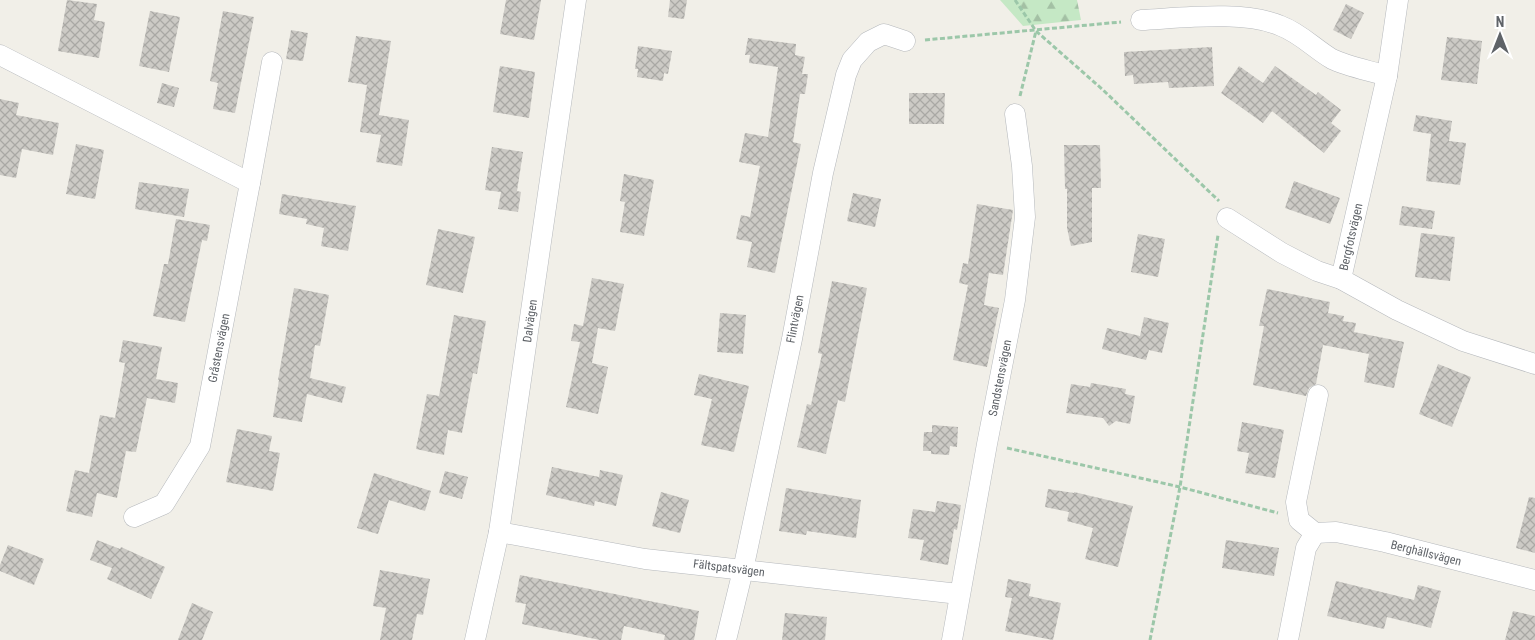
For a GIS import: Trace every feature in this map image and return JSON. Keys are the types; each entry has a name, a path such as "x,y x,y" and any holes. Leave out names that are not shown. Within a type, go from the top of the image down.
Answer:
{"street":[{"name":"Dalvägen","path":"475,640 500,532 576,0"},
{"name":"Bergfotsvägen","path":"1398,0 1386,76 1342,279 1396,310 1464,341 1535,364"},
{"path":"1141,20 1232,17 1281,25 1334,59 1386,76"},
{"name":"Flintvägen","path":"726,640 743,570 792,339 822,173 846,75 852,60 868,42 884,34 905,42"},
{"path":"0,55 250,183"},
{"name":"Gråstensvägen","path":"134,517 164,504 200,446 272,62"},
{"name":"Sandstensvägen","path":"952,640 1015,300 1025,217 1022,166 1015,114"},
{"path":"1222,219 1316,271 1342,279"},
{"path":"1288,640 1306,548 1315,534 1299,520 1296,502 1318,395"},
{"name":"Fältspatsvägen","path":"500,532 645,559 960,594"},
{"name":"Berghällsvägen","path":"1315,534 1336,532 1385,542 1535,580"}],"path":[{"path":"1015,0 1036,31 1102,89 1222,219 1180,487 1150,640"},
{"path":"905,42 1141,20"},
{"path":"1015,114 1036,31"},
{"path":"987,444 1180,487 1299,520"}],"green space":[{"path":"1000,0 1077,0 1081,20 1023,26"}],"building":[{"path":"67,0 97,4 94,20 105,22 99,58 58,51"},
{"path":"506,0 541,0 534,40 500,34"},
{"path":"670,0 687,0 684,19 668,17"},
{"path":"1346,4 1364,13 1351,39 1333,30"},
{"path":"150,11 180,17 169,72 139,66"},
{"path":"223,11 254,17 235,113 213,109 218,83 210,81"},
{"path":"291,30 308,33 303,61 286,59"},
{"path":"356,36 391,41 379,115 409,120 402,166 376,162 381,135 360,132 367,85 348,82"},
{"path":"1447,37 1482,41 1477,84 1441,80"},
{"path":"748,38 796,44 795,55 805,57 802,74 808,74 805,94 800,94 793,142 801,144 775,273 747,267 752,242 736,239 741,215 750,217 760,166 739,162 745,133 768,137 778,67 749,63 750,55 745,55"},
{"path":"638,46 672,51 668,74 664,73 663,81 637,77 638,69 635,69"},
{"path":"1212,47 1214,86 1169,88 1168,82 1134,84 1133,75 1125,76 1124,52"},
{"path":"500,66 535,72 529,118 493,112"},
{"path":"1239,66 1263,83 1275,66 1316,95 1318,92 1341,110 1331,123 1341,131 1324,153 1272,111 1263,123 1221,93"},
{"path":"162,83 179,88 174,107 157,103"},
{"path":"909,93 945,93 944,124 909,124"},
{"path":"0,99 19,103 16,115 59,123 53,155 22,149 16,178 0,175"},
{"path":"1416,115 1452,121 1449,141 1466,143 1460,185 1426,181 1431,134 1413,131"},
{"path":"76,144 104,150 95,199 66,194"},
{"path":"1064,145 1100,145 1101,188 1092,188 1092,242 1071,246 1067,228"},
{"path":"492,147 523,152 517,191 521,192 518,212 498,209 501,192 485,190"},
{"path":"624,174 654,180 644,236 620,232 625,202 620,201"},
{"path":"1294,181 1340,198 1330,224 1285,208"},
{"path":"139,182 189,189 184,217 135,209"},
{"path":"853,193 881,199 875,227 847,221"},
{"path":"282,194 356,206 348,251 321,246 324,228 306,224 307,219 279,214"},
{"path":"977,204 1013,210 1003,275 989,273 984,305 999,308 987,367 953,360 968,285 959,283 963,263 968,264"},
{"path":"1402,206 1435,211 1432,229 1399,225"},
{"path":"176,219 210,225 207,241 202,240 185,322 153,316 164,264 168,264"},
{"path":"438,229 475,237 463,293 426,285"},
{"path":"1421,233 1455,237 1450,281 1415,277"},
{"path":"1138,234 1165,239 1158,277 1131,272"},
{"path":"592,278 624,284 615,331 598,328 592,363 608,367 598,414 566,407 580,342 571,341 574,324 583,326"},
{"path":"832,281 867,288 845,402 838,400 826,454 797,447 807,404 811,405 822,354 818,353"},
{"path":"294,288 329,295 320,346 315,345 310,378 346,387 342,403 307,394 302,422 273,417"},
{"path":"1267,289 1330,302 1328,313 1344,316 1343,321 1356,323 1354,332 1404,342 1394,388 1364,382 1369,354 1323,345 1316,384 1309,388 1306,396 1253,385 1264,326 1259,326"},
{"path":"720,313 746,315 743,354 717,352"},
{"path":"454,315 486,321 477,374 473,373 462,433 448,430 444,455 416,449 427,394 439,396"},
{"path":"1144,317 1169,323 1162,353 1149,350 1146,360 1102,349 1107,328 1140,336"},
{"path":"123,340 162,347 156,379 178,383 175,403 147,398 136,452 126,451 117,498 97,493 92,517 66,511 75,470 89,473 100,415 115,418 125,363 119,362"},
{"path":"1438,364 1471,377 1452,427 1419,414"},
{"path":"699,374 749,386 734,452 701,445 712,399 694,395"},
{"path":"1091,383 1126,389 1125,394 1135,396 1130,424 1116,421 1109,426 1103,418 1066,413 1071,384 1090,387"},
{"path":"1242,422 1284,430 1275,478 1245,473 1249,453 1237,451"},
{"path":"932,425 958,427 957,447 950,446 949,455 931,454 931,451 923,451 924,432 932,432"},
{"path":"237,429 272,436 269,451 280,453 273,491 226,482"},
{"path":"552,467 599,477 600,470 623,475 616,506 595,501 594,506 546,495"},
{"path":"445,471 468,477 462,499 439,493"},
{"path":"374,473 431,491 425,511 389,500 378,534 357,528"},
{"path":"786,488 861,500 856,538 807,531 806,535 779,531"},
{"path":"1048,489 1074,492 1133,506 1118,567 1085,559 1093,528 1067,521 1069,512 1045,507"},
{"path":"661,492 689,500 680,533 652,526"},
{"path":"1529,497 1535,498 1535,553 1516,548"},
{"path":"937,501 961,505 957,530 954,529 948,565 920,560 924,540 908,538 913,509 935,512"},
{"path":"97,540 120,549 121,547 165,567 151,599 107,579 112,568 90,560"},
{"path":"1226,540 1279,548 1274,576 1222,568"},
{"path":"8,545 44,559 34,585 0,571 0,565"},
{"path":"380,570 430,579 423,615 417,614 412,640 380,640 386,608 373,606"},
{"path":"520,575 699,611 694,640 664,640 665,635 624,626 621,640 600,640 522,624 526,604 515,602"},
{"path":"1008,579 1031,584 1029,596 1061,603 1053,640 1005,631 1012,598 1005,597"},
{"path":"1336,581 1414,600 1418,585 1441,591 1431,628 1387,617 1384,629 1327,616"},
{"path":"192,603 213,612 202,640 178,640"},
{"path":"1513,611 1535,616 1535,640 1505,640"},
{"path":"785,613 827,617 825,640 782,640"}]}
